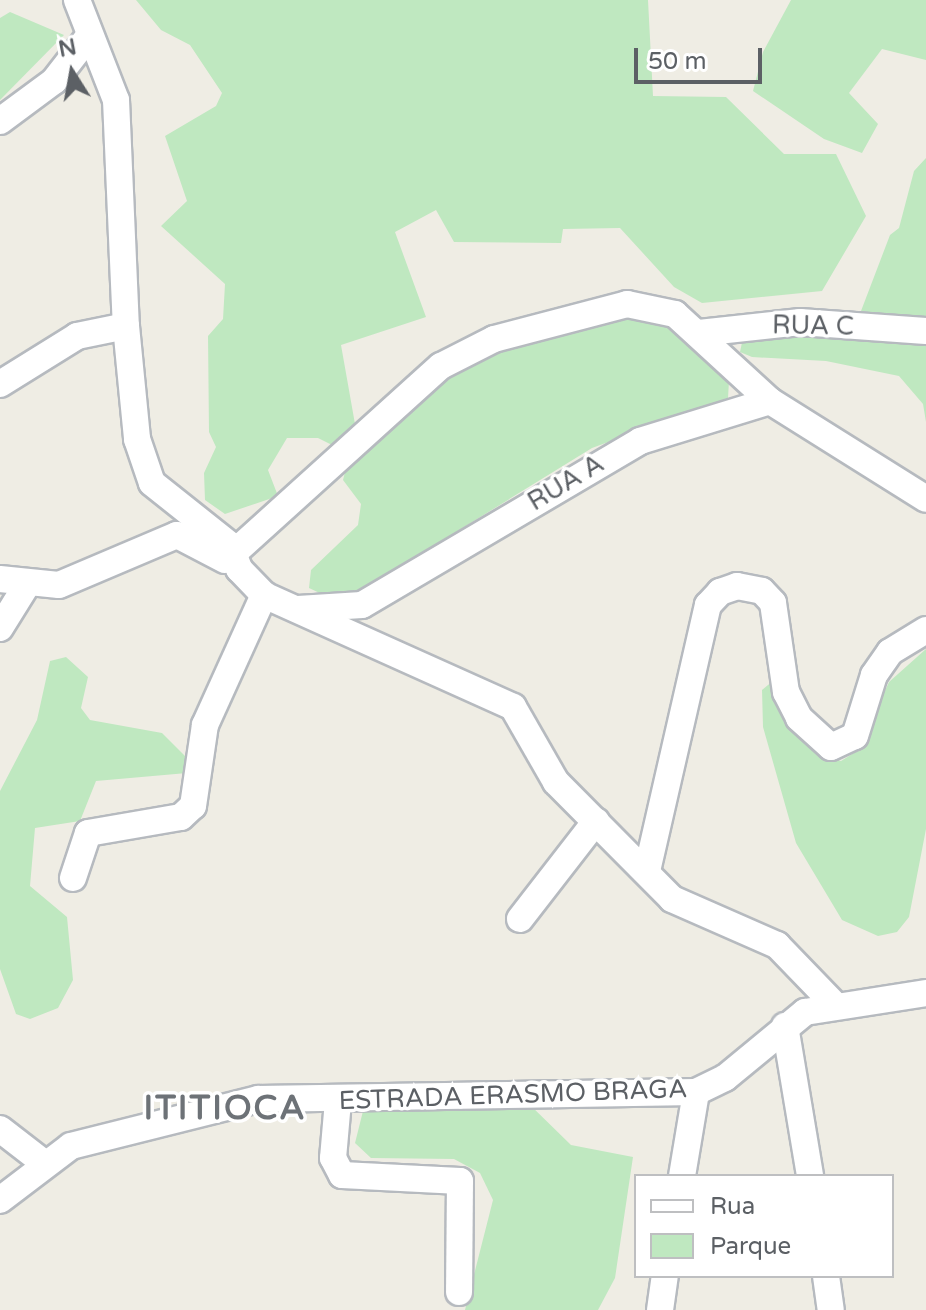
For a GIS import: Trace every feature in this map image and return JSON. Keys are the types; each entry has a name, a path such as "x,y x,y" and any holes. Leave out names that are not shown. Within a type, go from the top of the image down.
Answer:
{"street":[{"path":"77,0 116,100 126,326 137,439 152,483 237,560 275,602 513,707 556,782 681,906 790,954 833,1003"},
{"path":"0,121 54,81 89,36"},
{"path":"237,560 465,351 627,304 675,314 770,401 926,499"},
{"name":"RUA C","path":"699,333 800,322 926,331"},
{"path":"0,384 77,336 126,326"},
{"name":"RUA A","path":"275,602 349,610 640,441 770,401"},
{"path":"0,579 26,586 59,585 177,535 237,560"},
{"path":"0,628 26,586"},
{"path":"647,871 708,605 737,586 762,591 782,631 786,692 799,718 831,747 855,736 874,675 890,652 926,630"},
{"path":"73,878 88,833 181,817 193,806 205,725 275,602"},
{"path":"520,919 596,821"},
{"name":"ESTRADA ERASMO BRAGA","path":"0,1200 44,1163 116,1130 195,1110 258,1099 338,1101 696,1092 725,1078 785,1026 833,1003 926,993"},
{"path":"785,1026 810,1174"},
{"path":"682,1174 696,1092"},
{"path":"338,1101 333,1158 342,1175 460,1181 459,1292"},
{"path":"0,1129 44,1163"},
{"path":"660,1310 665,1278"},
{"path":"826,1278 831,1310"}],"green space":[{"path":"136,0 648,0 653,96 726,97 784,154 836,154 866,216 822,291 702,303 674,287 620,228 563,229 561,243 454,242 436,210 395,232 426,317 341,345 355,424 334,446 318,438 287,438 268,470 278,496 225,514 205,500 204,473 216,447 209,432 208,336 223,319 225,284 161,226 187,201 165,136 216,106 222,93 190,45 161,30"},
{"path":"791,0 926,0 926,60 882,49 849,93 878,124 862,153 824,139 753,91 763,52"},
{"path":"10,12 64,35 0,100 0,18"},
{"path":"926,158 926,321 861,311 890,235 899,228 914,171"},
{"path":"623,312 661,314 729,381 728,398 592,448 341,603 309,588 311,570 358,525 361,504 343,480 347,464 416,393 479,355"},
{"path":"744,333 926,341 926,422 923,404 899,376 826,361 752,357 740,352"},
{"path":"926,649 926,829 909,917 897,932 878,936 842,920 796,843 763,727 762,690 774,680 824,756 841,761 857,751 889,682"},
{"path":"66,657 88,677 81,708 90,720 162,733 186,757 187,773 96,781 80,821 35,828 30,886 67,917 73,980 58,1008 30,1019 16,1014 0,969 0,791 37,720 50,661"},
{"path":"526,1101 571,1145 633,1157 615,1278 598,1310 465,1310 493,1200 480,1173 454,1159 371,1158 355,1143 363,1111 377,1103 433,1111"}],"district":[{"name":"ITITIOCA","path":"225,1109"}]}
